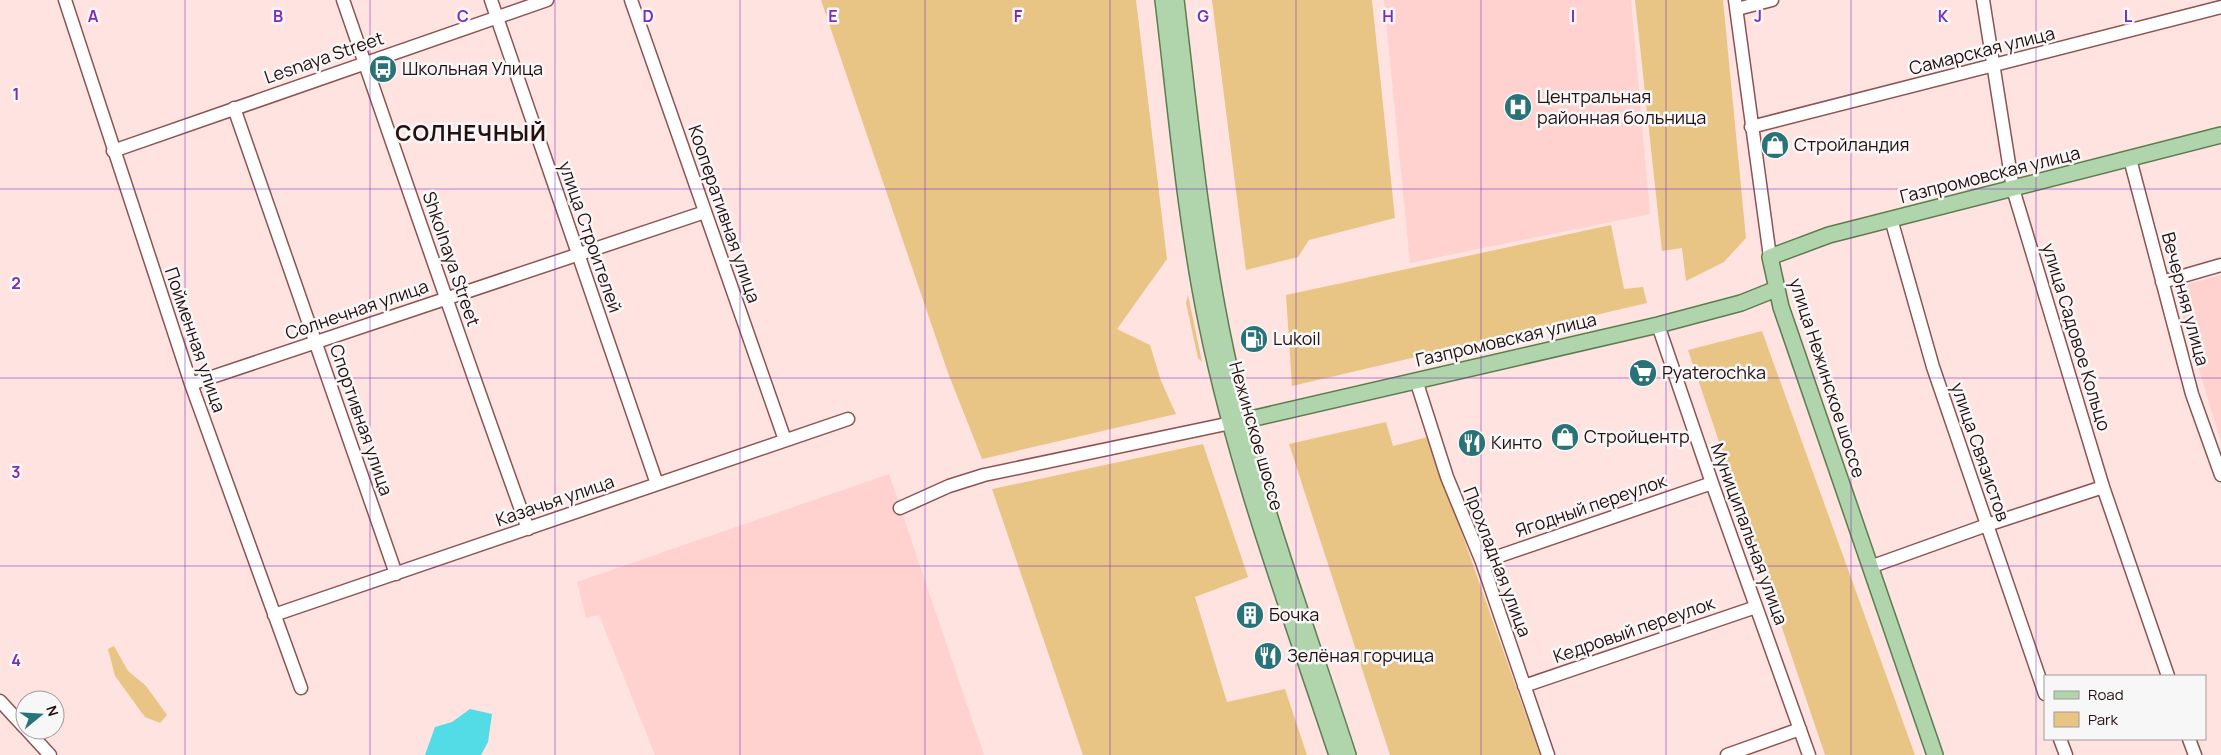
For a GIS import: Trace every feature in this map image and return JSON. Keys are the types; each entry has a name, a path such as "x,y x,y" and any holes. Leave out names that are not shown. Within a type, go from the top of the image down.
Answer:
{"main road":[{"name":"Нежинское шоссе","path":"1163,0 1195,260 1236,422 1337,755"},
{"name":"Нежинское шоссе","path":"1176,0 1207,248 1226,352 1236,422 1269,510 1348,755"},
{"name":"Газпромовская улица","path":"1770,257 1810,241 1891,219 2221,136"},
{"name":"улица Нежинское шоссе","path":"1770,257 1776,289 1934,755"},
{"name":"Газпромовская улица","path":"1236,422 1658,325 1734,305 1776,289"}],"street":[{"name":"Пойменная улица","path":"65,0 191,384 301,688"},
{"name":"Shkolnaya Street","path":"343,0 392,137 444,298 528,529"},
{"name":"улица Строителей","path":"491,0 657,484"},
{"name":"Lesnaya Street","path":"113,151 547,0"},
{"name":"Кооперативная улица","path":"631,0 785,440"},
{"path":"1736,5 1772,0"},
{"name":"улица Садовое Кольцо","path":"1983,0 2014,189 2103,487 2168,675"},
{"name":"улица Нежинское шоссе","path":"1736,5 1770,257"},
{"name":"Самарская улица","path":"1751,127 2221,7"},
{"name":"Спортивная улица","path":"234,108 396,574"},
{"name":"Вечерняя улица","path":"2130,159 2192,394 2221,475"},
{"name":"Солнечная улица","path":"191,384 316,344 444,298 705,212"},
{"name":"улица Связистов","path":"1891,219 1933,367 2044,691"},
{"path":"2162,282 2221,266"},
{"name":"Муниципальная улица","path":"1658,325 1809,755"},
{"name":"Прохладная улица","path":"1416,380 1453,494 1482,562 1548,755"},
{"name":"Казачья улица","path":"274,616 848,419"},
{"path":"900,508 949,486 984,475 1236,422"},
{"name":"Ягодный переулок","path":"1482,562 1712,483"},
{"path":"1870,567 1987,525 2103,487"},
{"name":"Кедровый переулок","path":"1524,686 1756,607"},
{"path":"0,701 15,717"},
{"path":"1727,755 1800,729"},
{"path":"36,740 50,755"},
{"path":"2060,740 2066,755"},
{"path":"2189,740 2195,755"}],"shaded area":[{"name":"Центральная районная больница","path":"1384,0 1631,0 1650,214 1410,263"},
{"path":"2221,275 2221,442 2174,288"},
{"path":"889,474 984,755 655,755 599,615 586,618 577,582"}],"green space":[{"path":"821,0 1136,0 1167,259 1117,329 1150,345 1161,381 1176,414 982,459 948,373"},
{"path":"1212,0 1372,0 1395,218 1309,240 1298,257 1246,270"},
{"path":"1635,0 1723,0 1746,238 1724,262 1686,281 1682,248 1662,251"},
{"path":"1611,225 1624,289 1643,287 1647,303 1292,386 1286,295"},
{"path":"1188,295 1202,362 1198,358 1186,303"},
{"path":"1762,331 1915,755 1825,755 1688,350"},
{"path":"1386,422 1393,446 1428,437 1540,755 1390,755 1289,444"},
{"path":"1203,444 1248,577 1195,597 1227,702 1285,689 1307,755 1083,755 992,489"},
{"path":"114,646 128,671 146,686 167,715 160,723 145,717 115,676 108,649"}],"water":[{"path":"470,709 492,714 488,742 481,755 425,755 435,727 452,722"}],"place":[{"name":"Школьная Улица","path":"383,69"},
{"name":"Центральная районная больница","path":"1518,107"},
{"name":"Стройландия","path":"1775,145"},
{"name":"Lukoil","path":"1254,339"},
{"name":"Pyaterochka","path":"1643,373"},
{"name":"Стройцентр","path":"1565,437"},
{"name":"Кинто","path":"1472,443"},
{"name":"Бочка","path":"1250,615"},
{"name":"Зелёная горчица","path":"1268,656"}],"district":[{"name":"СОЛНЕЧНЫЙ","path":"471,133"}]}
